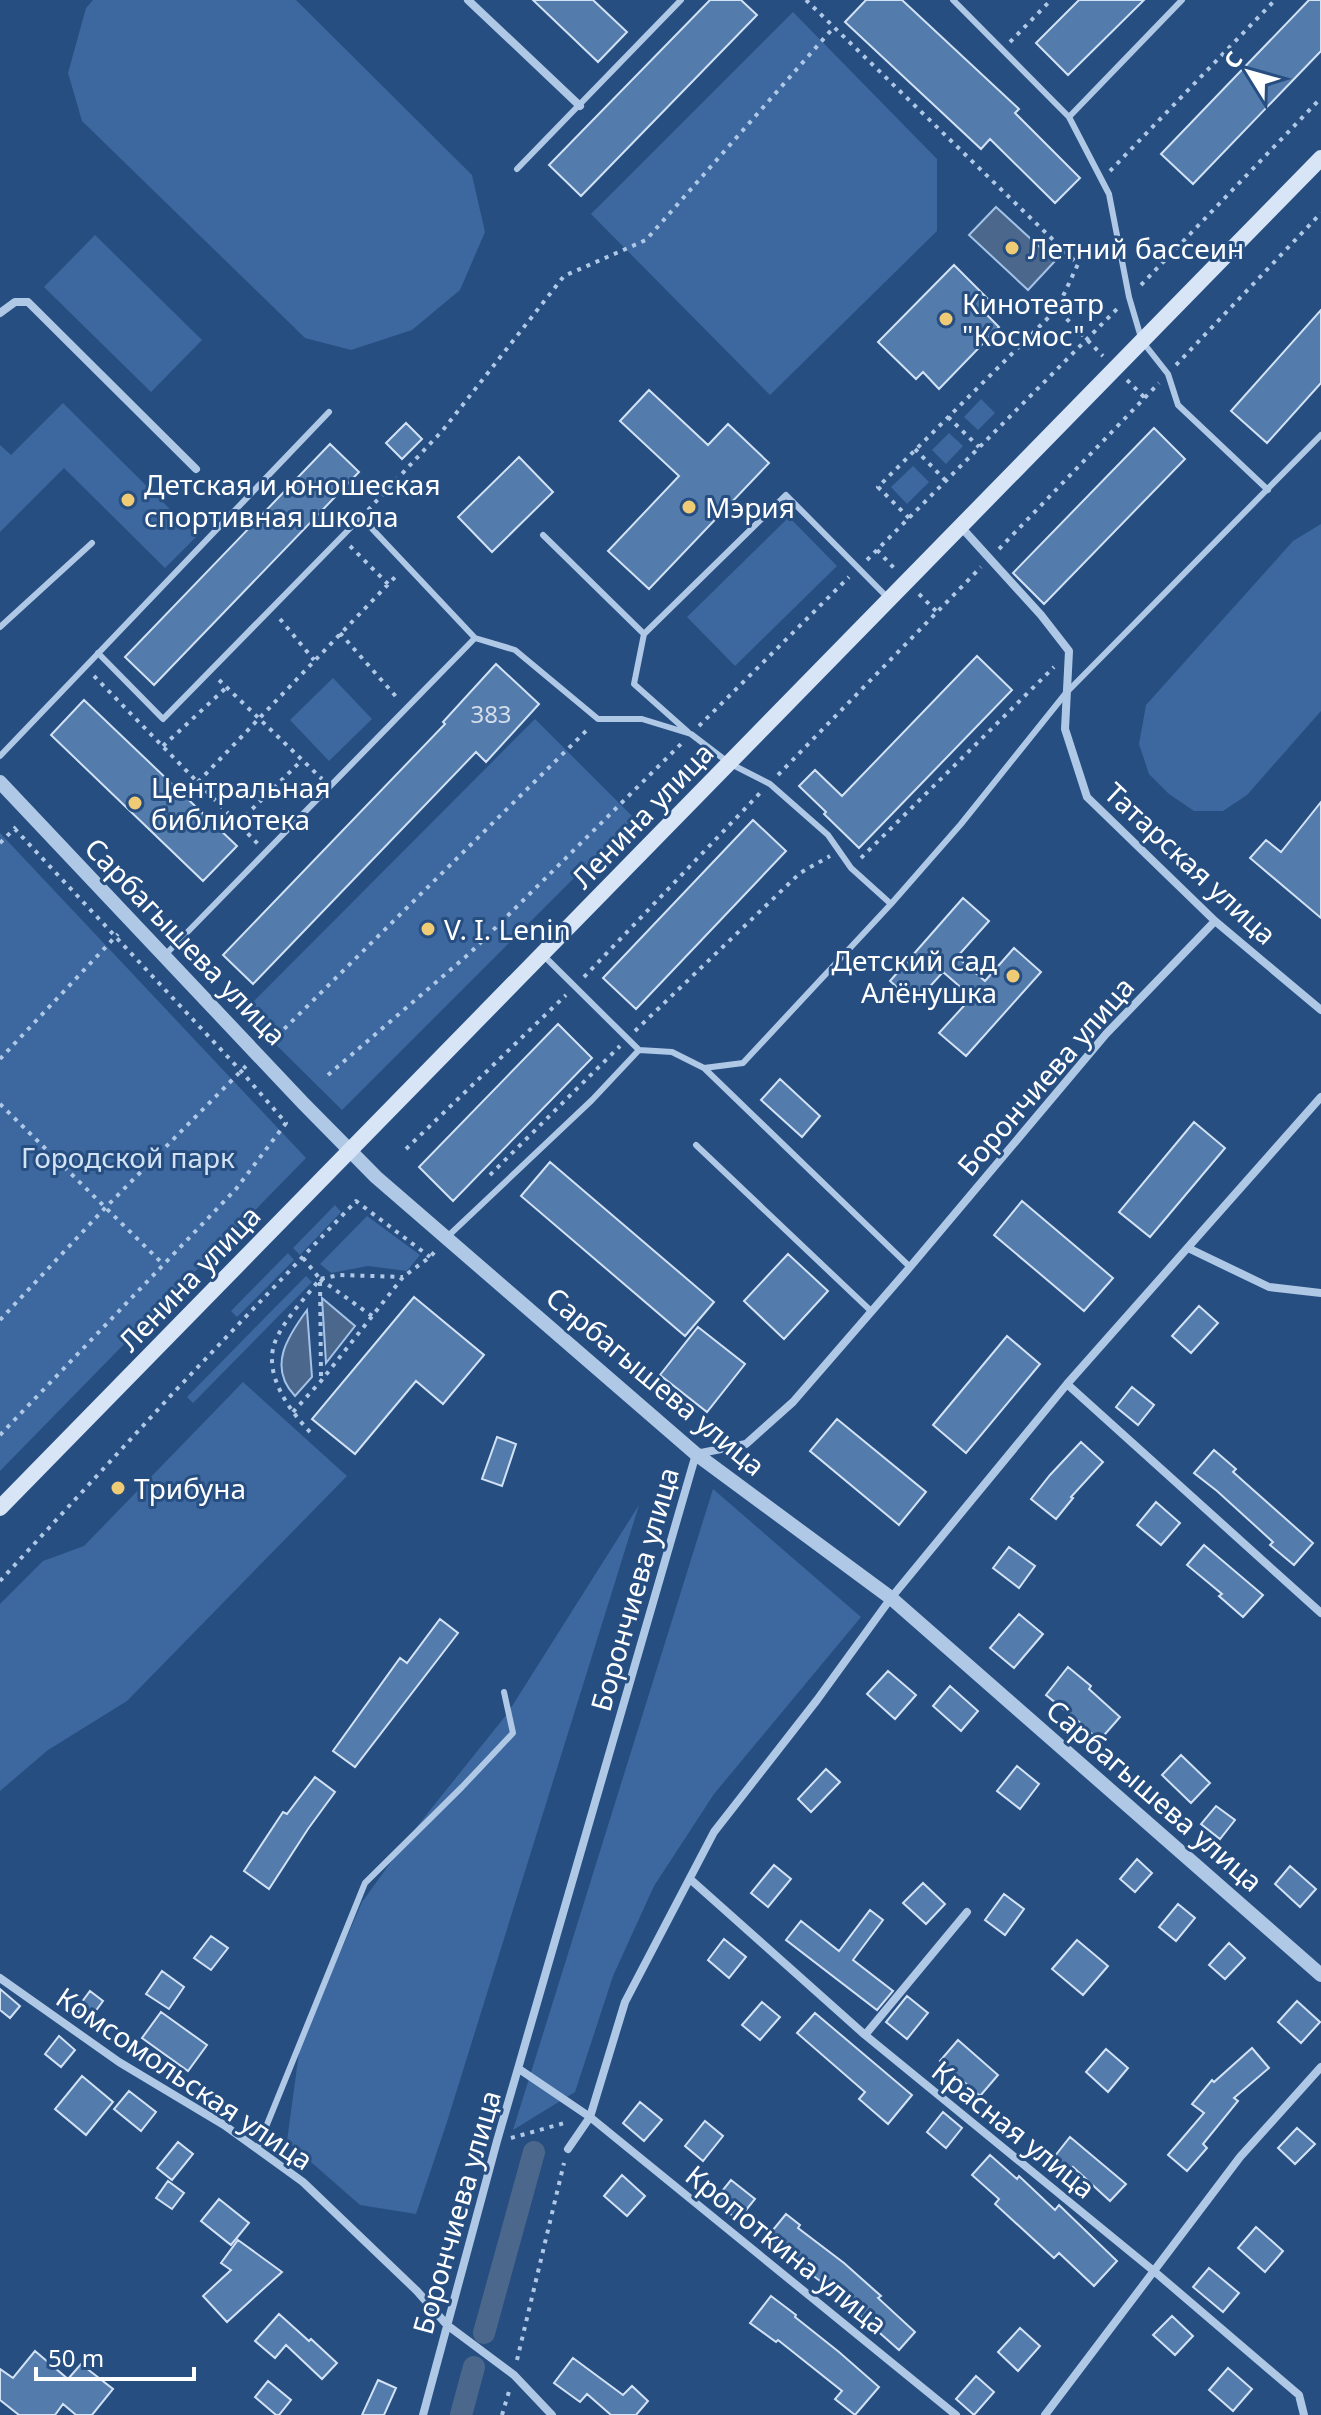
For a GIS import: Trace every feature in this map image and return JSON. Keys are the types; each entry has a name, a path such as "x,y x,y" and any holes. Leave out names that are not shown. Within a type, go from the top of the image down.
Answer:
{"main road":[{"name":"Ленина улица","path":"0,1508 1321,158"}],"street":[{"path":"468,0 580,106"},
{"path":"0,313 15,302 28,302 196,469"},
{"path":"960,527 1041,615 1069,651"},
{"name":"Татарская улица","path":"1069,651 1065,729 1087,797 1215,921 1321,1010"},
{"name":"Сарбагышева улица","path":"0,782 376,1177 696,1454 891,1598 1321,1975"},
{"name":"Борончиева улица","path":"423,2415 497,2141 696,1454 746,1444 793,1402 1106,1034 1215,921"},
{"path":"568,2149 590,2117 625,2002 714,1832 817,1700 891,1598 1067,1384 1321,1097"},
{"path":"1188,1248 1269,1287 1321,1293"},
{"path":"1067,1384 1321,1613"},
{"name":"Красная улица","path":"690,1879 865,2035 1155,2272 1299,2395 1304,2415"},
{"path":"865,2035 967,1912"},
{"name":"Комсомольская улица","path":"0,1978 119,2062 224,2125 303,2182 417,2291 447,2325 514,2375 552,2415"},
{"path":"1045,2415 1240,2157 1321,2067"},
{"name":"Кропоткина улица","path":"519,2069 590,2117 956,2415"}],"lane":[{"path":"517,169 681,0"},
{"path":"1069,117 1182,0"},
{"path":"957,1 1069,117 1109,194 1129,297 1142,341 1168,374 1178,405 1268,490"},
{"path":"0,756 329,412"},
{"path":"704,1068 743,1063 961,824 1066,693 1321,435"},
{"path":"889,599 786,495 644,634 634,684 729,763 770,784 828,835 851,868 891,904"},
{"path":"98,653 163,719 361,517 475,638 515,650 598,719 642,719 691,734"},
{"path":"543,535 644,634"},
{"path":"0,627 92,543"},
{"path":"165,955 475,638"},
{"path":"542,954 639,1050 672,1052 704,1068 910,1267"},
{"path":"446,1238 592,1100 639,1050"},
{"path":"696,1145 871,1311"},
{"path":"257,2149 365,1883 513,1733 504,1692"}],"path":[{"path":"806,0 1078,264 1057,309 878,487 909,518"},
{"path":"1002,50 1051,0"},
{"path":"1102,179 1275,0"},
{"path":"361,517 443,430 564,276 646,240 834,27"},
{"path":"328,1075 470,953 946,481 1321,98"},
{"path":"406,1149 575,987 1321,213"},
{"path":"1057,309 1087,339"},
{"path":"948,417 979,447"},
{"path":"915,449 946,481"},
{"path":"342,537 388,584"},
{"path":"198,782 406,565"},
{"path":"272,608 314,660"},
{"path":"340,633 406,708"},
{"path":"851,868 1069,651"},
{"path":"85,667 266,852"},
{"path":"210,672 330,786"},
{"path":"163,746 227,687"},
{"path":"0,1320 105,1208 241,1071 598,719"},
{"path":"238,823 302,760"},
{"path":"0,843 29,814"},
{"path":"0,1435 236,1189 286,1123 14,828"},
{"path":"0,1059 131,921"},
{"path":"0,1104 163,1264"},
{"path":"0,1581 356,1201 430,1257"},
{"path":"292,1413 403,1277 430,1257 446,1238"},
{"path":"303,1258 320,1279 372,1316"},
{"path":"310,1432 292,1413 274,1376 272,1361 275,1342 284,1326 320,1279 339,1275 403,1277"},
{"path":"320,1279 321,1381"},
{"path":"497,2141 590,2117"},
{"path":"502,2415 568,2149"}],"green space":[{"path":"93,0 296,0 472,175 485,232 460,290 412,330 351,350 305,338 82,121 68,73 86,8"},
{"path":"793,12 937,159 937,231 770,395 591,214"},
{"path":"95,235 202,340 151,392 44,287"},
{"path":"981,399 995,413 978,430 964,417"},
{"name":"Детская и юношеская спортивная школа","path":"63,403 197,536 165,568 64,468 0,532 0,445 11,455"},
{"path":"949,433 963,446 946,464 932,450"},
{"path":"913,466 929,482 907,504 891,487"},
{"path":"789,517 837,566 735,666 687,617"},
{"path":"1321,524 1321,711 1247,795 1223,811 1194,811 1169,794 1149,774 1139,744 1146,705 1293,541"},
{"path":"333,678 372,719 329,761 290,720"},
{"path":"535,719 634,818 342,1110 243,1012"},
{"name":"Городской парк","path":"0,833 306,1158 0,1471"},
{"path":"335,1205 341,1212 300,1255 293,1248"},
{"path":"367,1216 420,1255 407,1271 368,1266 331,1273 320,1264"},
{"path":"288,1253 294,1260 237,1317 231,1311"},
{"path":"306,1276 312,1282 193,1403 187,1397"},
{"path":"243,1382 347,1476 127,1701 48,1750 0,1791 0,1604 43,1561 84,1546"},
{"path":"713,1489 861,1617 714,1794 654,1886 613,1976 575,2092 513,2130"},
{"path":"639,1505 416,2214 360,2205 287,2141 300,2045 362,1902 415,1829 507,1714"}],"shaded area":[{"name":"Летний бассеин","path":"996,207 1055,261 1028,290 969,235"},
{"path":"322,1298 355,1326 326,1363"},
{"path":"307,1310 312,1377 295,1396 282,1374 281,1363 287,1341"}],"building":[{"path":"533,0 593,0 627,32 598,62"},
{"path":"710,0 741,0 757,15 581,196 549,165"},
{"path":"866,0 902,0 1019,109 1015,113 1080,178 1055,203 990,139 981,149 845,22"},
{"path":"1079,0 1144,0 1068,75 1036,43"},
{"path":"1309,0 1321,0 1321,51 1193,184 1161,154"},
{"name":"Кинотеатр \"Космос\"","path":"954,265 991,302 983,311 999,327 939,389 923,372 916,379 878,342"},
{"path":"1321,310 1321,383 1267,443 1231,411"},
{"name":"Мэрия","path":"649,390 708,445 728,424 769,463 649,589 608,551 679,476 620,421"},
{"path":"406,423 422,439 402,459 386,443"},
{"path":"1154,428 1185,459 1044,604 1013,573"},
{"path":"330,444 359,472 154,685 125,657"},
{"path":"519,457 553,492 492,552 458,517"},
{"path":"977,656 1012,690 859,848 799,786 815,770 842,796"},
{"path":"496,664 539,704 486,762 476,752 253,984 223,955 445,724 443,722"},
{"path":"84,700 237,846 203,881 51,735"},
{"path":"1321,802 1321,918 1250,858 1266,840 1281,852"},
{"path":"753,820 786,851 636,1009 603,978"},
{"name":"Детский сад Алёнушка","path":"963,898 989,921 957,957 985,981 1014,948 1041,972 966,1056 939,1033 972,997 943,972 915,1003 890,981"},
{"path":"558,1024 592,1058 453,1201 419,1167"},
{"path":"780,1079 820,1116 802,1137 761,1100"},
{"path":"1194,1122 1225,1148 1150,1237 1119,1212"},
{"path":"550,1162 714,1302 685,1336 521,1196"},
{"path":"1022,1201 1113,1278 1084,1311 994,1235"},
{"path":"788,1254 828,1291 784,1339 744,1301"},
{"path":"414,1297 484,1355 443,1404 416,1381 355,1454 312,1419"},
{"path":"1199,1306 1218,1323 1191,1353 1172,1336"},
{"path":"698,1327 745,1364 707,1412 660,1375"},
{"path":"1007,1336 1040,1364 966,1453 933,1425"},
{"path":"1132,1387 1154,1405 1138,1425 1116,1407"},
{"path":"837,1419 926,1492 899,1525 810,1451"},
{"path":"497,1437 516,1444 502,1486 482,1479"},
{"path":"1081,1442 1103,1462 1071,1497 1056,1519 1031,1499"},
{"path":"1214,1450 1236,1469 1233,1472 1313,1543 1294,1565 1270,1545 1273,1542 1194,1473"},
{"path":"1156,1502 1180,1523 1161,1545 1137,1525"},
{"path":"1204,1545 1263,1595 1243,1617 1219,1596 1222,1594 1187,1565"},
{"path":"1009,1547 1035,1566 1019,1588 993,1568"},
{"path":"1019,1614 1043,1634 1014,1668 990,1648"},
{"path":"440,1619 458,1633 355,1767 333,1751 400,1658 407,1663"},
{"path":"1068,1667 1120,1717 1099,1741 1046,1695"},
{"path":"888,1671 916,1695 895,1719 867,1694"},
{"path":"950,1686 978,1711 961,1731 933,1706"},
{"path":"1181,1755 1210,1783 1191,1803 1162,1775"},
{"path":"1017,1766 1039,1784 1020,1809 997,1791"},
{"path":"826,1769 840,1782 811,1812 798,1799"},
{"path":"315,1777 335,1792 269,1889 244,1871 283,1812 287,1814"},
{"path":"1216,1806 1235,1820 1220,1839 1201,1824"},
{"path":"1137,1859 1152,1873 1135,1892 1120,1879"},
{"path":"774,1865 791,1879 768,1907 751,1893"},
{"path":"1290,1866 1316,1889 1300,1907 1275,1884"},
{"path":"923,1883 945,1904 926,1924 903,1903"},
{"path":"1004,1894 1024,1909 1005,1935 985,1920"},
{"path":"1178,1904 1195,1918 1176,1941 1159,1927"},
{"path":"870,1910 883,1920 853,1960 893,1991 877,2010 786,1940 801,1921 839,1951"},
{"path":"211,1936 228,1948 211,1970 194,1958"},
{"path":"724,1939 746,1957 729,1978 708,1960"},
{"path":"1077,1940 1108,1966 1083,1995 1052,1969"},
{"path":"1229,1943 1245,1958 1225,1979 1209,1965"},
{"path":"162,1971 184,1987 169,2009 146,1994"},
{"path":"0,1989 20,2006 10,2018 0,2010"},
{"path":"90,1991 103,2001 89,2020 76,2010"},
{"path":"907,1996 928,2013 907,2039 886,2022"},
{"path":"1297,2001 1320,2022 1301,2043 1278,2022"},
{"path":"762,2002 780,2017 760,2040 742,2025"},
{"path":"161,2012 207,2045 188,2071 142,2038"},
{"path":"815,2013 912,2095 888,2124 859,2099 865,2092 797,2033"},
{"path":"59,2036 75,2050 61,2067 45,2054"},
{"path":"958,2040 998,2075 980,2096 940,2061"},
{"path":"1252,2048 1269,2068 1234,2098 1238,2101 1203,2144 1207,2148 1187,2171 1168,2155 1204,2113 1192,2104 1212,2080 1214,2082"},
{"path":"1106,2049 1128,2068 1108,2092 1086,2072"},
{"path":"82,2076 113,2102 86,2135 55,2109"},
{"path":"129,2091 156,2112 141,2131 114,2109"},
{"path":"640,2102 662,2120 644,2141 623,2123"},
{"path":"943,2112 962,2128 946,2148 927,2132"},
{"path":"705,2121 723,2136 703,2161 685,2146"},
{"path":"1297,2128 1315,2144 1295,2164 1278,2148"},
{"path":"1070,2137 1126,2184 1110,2201 1073,2167 1067,2174 1051,2161"},
{"path":"178,2142 193,2154 172,2180 157,2168"},
{"path":"990,2155 1017,2179 1019,2176 1055,2210 1059,2205 1117,2261 1094,2286 1059,2253 1054,2258 995,2204 999,2199 972,2175"},
{"path":"622,2175 645,2196 627,2216 604,2196"},
{"path":"731,2180 755,2199 738,2220 714,2201"},
{"path":"168,2181 184,2193 172,2209 156,2198"},
{"path":"219,2199 249,2223 231,2245 201,2221"},
{"path":"786,2214 800,2225 798,2228 881,2296 878,2298 915,2332 899,2350 828,2287 791,2259 794,2255 768,2236"},
{"path":"1256,2227 1283,2251 1265,2272 1238,2248"},
{"path":"238,2240 282,2272 227,2322 203,2296 231,2270 221,2263"},
{"path":"1209,2268 1239,2293 1223,2312 1193,2287"},
{"path":"771,2296 879,2387 855,2415 835,2399 842,2391 778,2340 776,2342 750,2323"},
{"path":"279,2314 337,2363 322,2379 286,2345 275,2358 255,2341"},
{"path":"1172,2316 1193,2336 1175,2355 1153,2335"},
{"path":"1020,2328 1040,2346 1018,2371 998,2352"},
{"path":"35,2351 68,2379 81,2364 113,2389 92,2415 76,2415 63,2404 55,2415 19,2415 0,2400 0,2369 13,2378"},
{"path":"573,2358 623,2395 632,2386 648,2401 636,2415 611,2415 587,2394 580,2402 554,2383"},
{"path":"1228,2368 1252,2389 1233,2411 1209,2390"},
{"path":"976,2376 994,2392 974,2415 956,2399"},
{"path":"378,2380 396,2388 384,2415 362,2415"},
{"path":"268,2381 291,2400 279,2415 255,2397"}],"waterway":[{"path":"484,2333 534,2152"},
{"path":"461,2415 474,2367"}],"place":[{"name":"Летний бассеин","path":"1012,248"},
{"name":"Кинотеатр \"Космос\"","path":"946,319"},
{"name":"Детская и юношеская спортивная школа","path":"128,500"},
{"name":"Мэрия","path":"689,507"},
{"name":"Центральная библиотека","path":"135,803"},
{"name":"V. I. Lenin","path":"428,929"},
{"name":"Детский сад Алёнушка","path":"1013,976"},
{"name":"Трибуна","path":"118,1488"}]}
